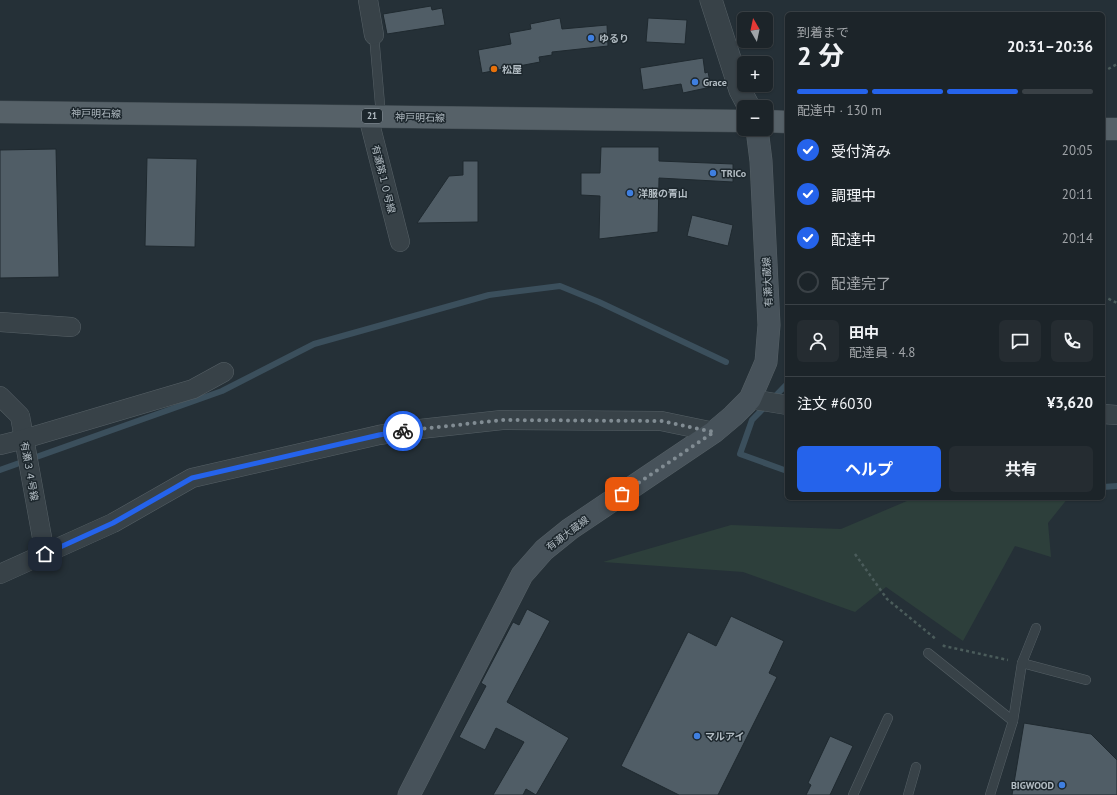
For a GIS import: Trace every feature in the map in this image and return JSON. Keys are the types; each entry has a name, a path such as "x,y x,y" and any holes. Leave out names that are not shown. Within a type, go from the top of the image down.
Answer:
{"main road":[{"name":"神戸明石線","path":"0,112 737,121"},
{"path":"773,121 785,122"},
{"path":"1105,129 1117,129"},
{"name":"有瀬大蔵線","path":"409,795 522,575 544,550 570,529 714,432 750,399 766,362 769,325 761,161 758,136"}],"street":[{"name":"有瀬第１０号線","path":"368,0 374,35"},
{"path":"712,0 740,90 745,100"},
{"name":"有瀬第１０号線","path":"374,116 400,242"},
{"path":"0,322 71,327"},
{"path":"0,445 25,443 194,389 224,372"},
{"name":"有瀬３４号線","path":"0,396 20,416 45,554"},
{"path":"750,399 785,405"},
{"path":"1105,414 1117,415"},
{"path":"0,574 113,523 192,478 379,435 502,420 661,421 714,432"}],"lane":[{"name":"有瀬第１０号線","path":"374,35 374,116"},
{"path":"990,795 1013,721 1022,663 1036,628"},
{"path":"928,653 1013,721"},
{"path":"1022,663 1086,680"},
{"path":"853,795 888,718"},
{"path":"908,795 916,768"}],"path":[{"path":"1105,71 1117,64"},
{"path":"1105,297 1117,303"},
{"path":"855,554 887,599 944,646 1022,663"}],"green space":[{"path":"909,500 1066,500 1048,523 1051,557 1015,546 963,641 886,587 855,612 743,572 603,562 731,525 841,529"}],"building":[{"path":"431,6 432,10 442,8 445,25 387,34 383,14"},
{"path":"560,18 562,29 607,25 608,46 552,52 552,55 539,57 540,62 482,73 478,50 511,44 509,33 531,29 530,24"},
{"path":"648,18 687,20 685,44 646,42"},
{"path":"703,58 705,73 708,72 711,87 683,93 681,84 643,90 640,68"},
{"path":"601,147 659,147 659,161 733,164 733,182 659,178 658,232 599,239 600,196 581,195 581,173 600,173"},
{"path":"56,149 59,277 0,278 0,150"},
{"path":"147,158 197,159 195,247 145,246"},
{"path":"463,161 478,161 478,222 417,223 449,176 463,175"},
{"path":"692,215 733,225 728,246 687,236"},
{"path":"527,609 550,621 507,702 569,738 536,795 526,789 523,795 493,795 524,742 496,728 485,750 459,737 486,686 481,683 513,622 519,625"},
{"path":"731,616 784,641 769,673 777,677 718,795 679,795 621,766 688,632 716,646"},
{"path":"1024,723 1091,734 1117,760 1117,795 1012,795"},
{"path":"830,736 853,746 830,795 806,795 811,785 808,783"}],"waterway":[{"path":"0,470 222,391 314,344 489,295 560,286 599,302 726,362"},
{"path":"785,386 752,420 740,454 785,470"},
{"path":"1105,487 1117,486"}],"way so far":[{"path":"403,431 502,420 661,421 714,432 622,494"}],"place":[{"name":"ゆるり","path":"591,38"},
{"name":"松屋","path":"494,69"},
{"name":"Grace","path":"695,82"},
{"name":"TRICo","path":"713,173"},
{"name":"洋服の青山","path":"630,193"},
{"name":"マルアイ","path":"697,736"},
{"name":"BIGWOOD","path":"1062,785"}],"route":[{"path":"45,554 113,523 192,478 379,435 403,431"}]}
